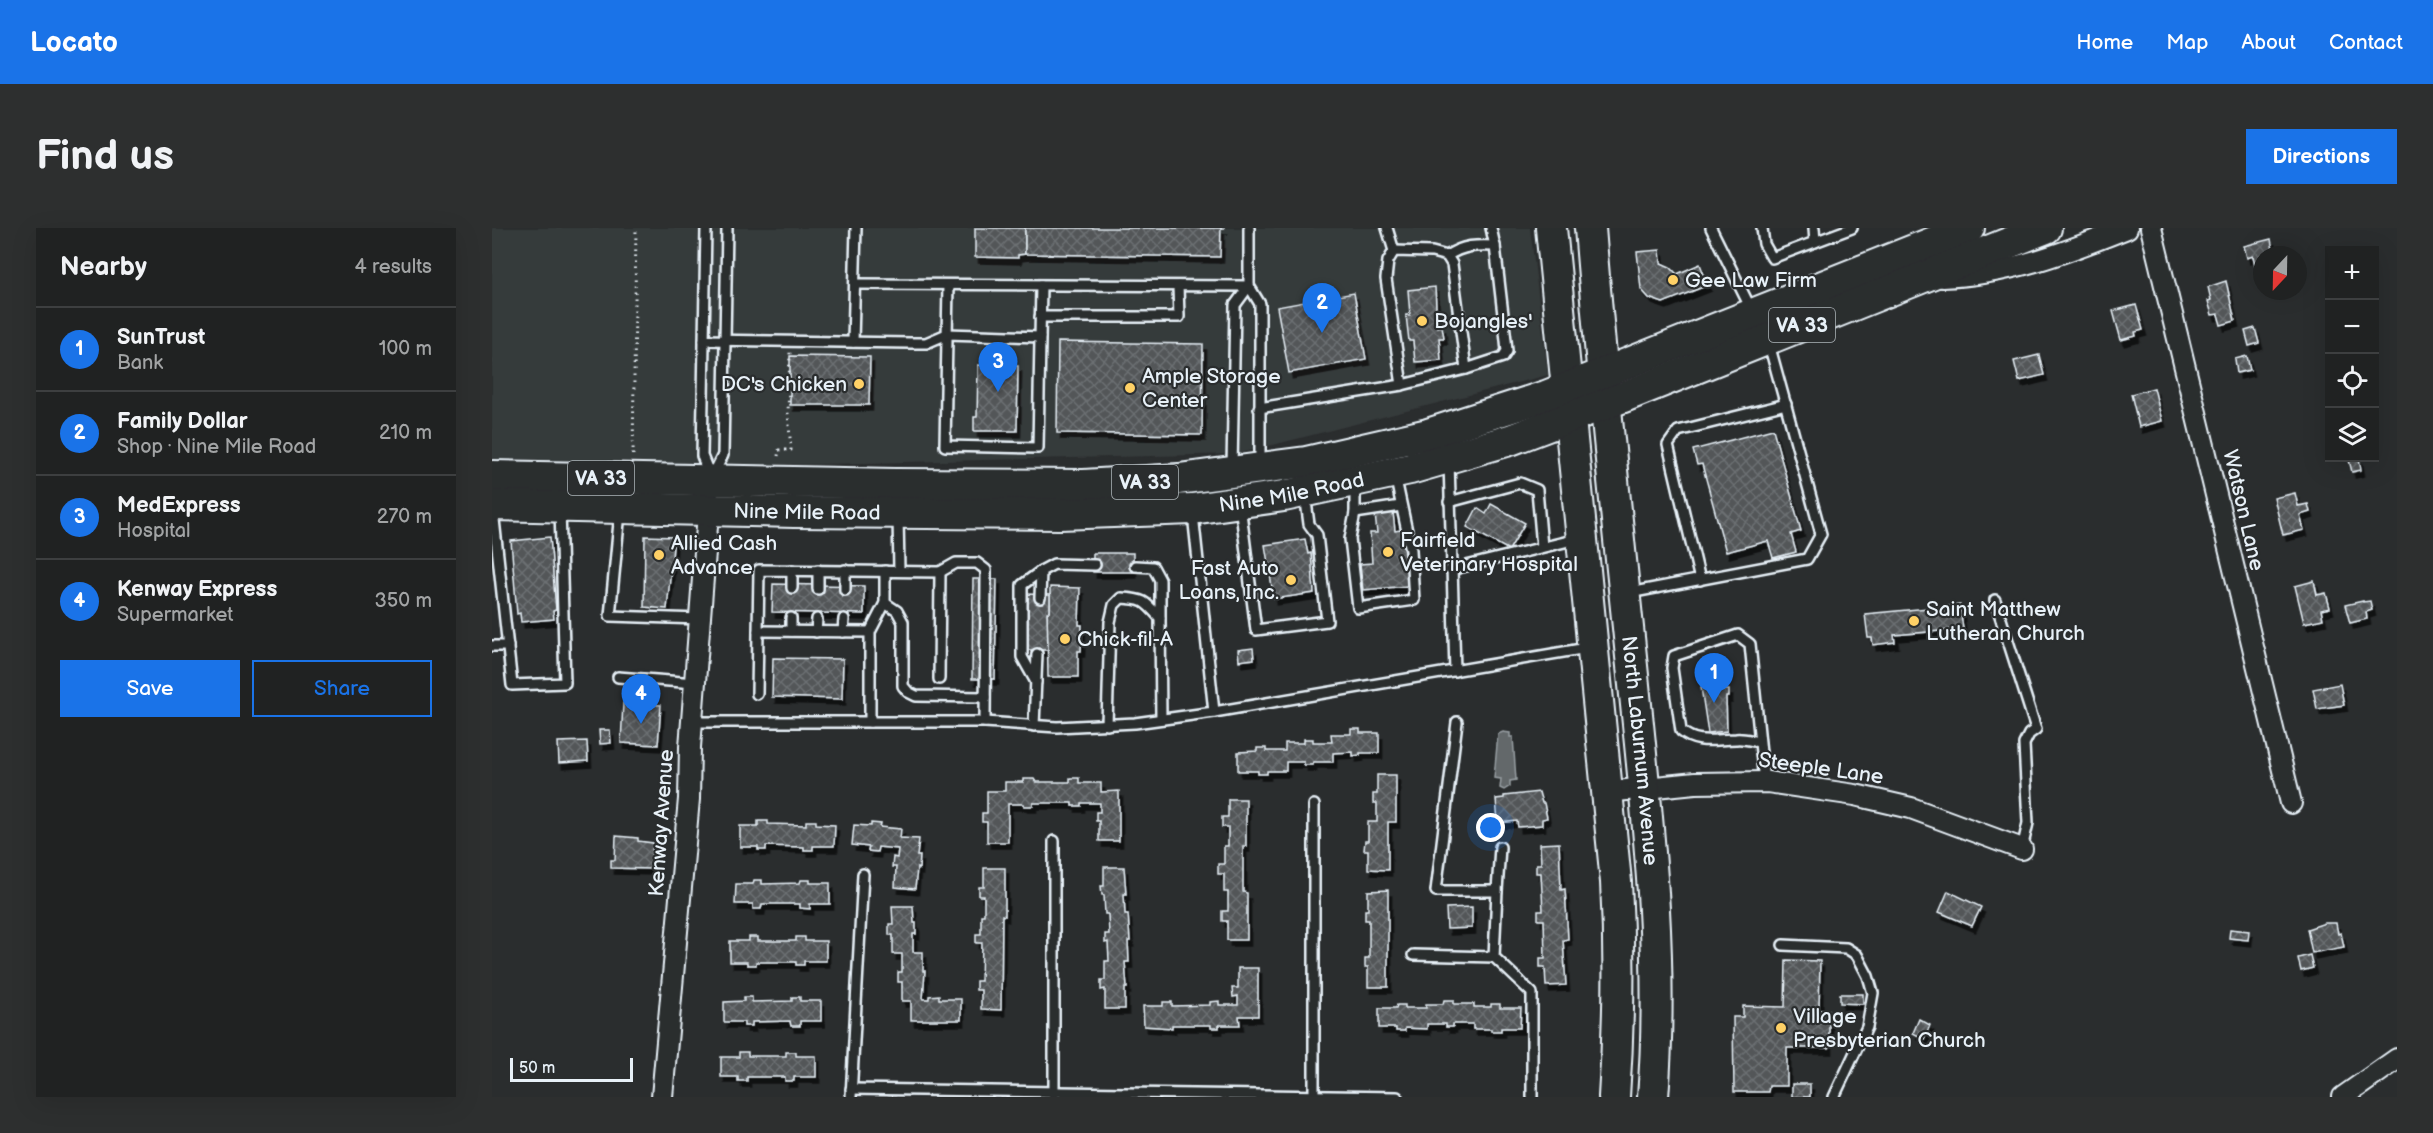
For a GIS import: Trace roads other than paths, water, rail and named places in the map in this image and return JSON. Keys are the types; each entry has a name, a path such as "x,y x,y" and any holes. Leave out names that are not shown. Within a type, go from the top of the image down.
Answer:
{"main road":[{"name":"North Laburnum Avenue","path":"1551,228 1607,792 1619,943 1619,1028 1614,1097"},
{"name":"North Laburnum Avenue","path":"1590,228 1603,389 1644,788 1657,951 1658,1011 1653,1097"},
{"name":"Nine Mile Road","path":"492,495 560,506 1060,514 1192,509 1304,492 1449,459 1510,440 1570,417 1603,389 1760,327 1970,228"},
{"name":"Nine Mile Road","path":"1760,327 1921,278 2046,228"},
{"name":"Nine Mile Road","path":"492,495 711,480 1052,485 1148,482 1246,471 1336,456 1428,434 1568,388 1603,389"}],"street":[{"path":"1921,278 1959,276 2013,268 2068,251 2127,228"},
{"name":"Watson Lane","path":"2151,228 2291,803"},
{"name":"Kenway Avenue","path":"662,1097 689,800 692,722 711,480"},
{"name":"Steeple Lane","path":"1607,792 1695,783 1764,782 1856,795 1911,808 2022,849"},
{"path":"2343,1097 2397,1059"}],"lane":[{"path":"706,228 702,456 711,480"},
{"path":"711,480 723,455 727,228"},
{"path":"853,342 856,228"},
{"path":"1246,471 1259,408 1260,304 1249,286 1249,228"},
{"path":"1387,228 1394,251 1388,261 1386,279 1402,385"},
{"path":"1259,408 1402,385 1503,357 1507,351 1491,228"},
{"path":"1624,594 1807,559 1821,534 1786,404 1760,327 1710,228"},
{"path":"1762,228 1764,244 1772,258 1852,228"},
{"path":"1814,228 1815,242"},
{"path":"1447,256 1457,249 1471,245 1495,246"},
{"path":"1394,251 1432,252 1447,256 1452,264 1466,369"},
{"path":"855,284 1249,286"},
{"path":"948,285 945,446 1038,448 1041,285"},
{"path":"1040,317 1179,317 1178,285"},
{"path":"1246,471 1235,305 1249,286"},
{"path":"704,340 926,343 947,334 1040,337"},
{"path":"1700,580 1668,445 1678,430 1786,404"},
{"path":"1449,459 1450,570 1455,671"},
{"path":"1355,482 1355,513 1350,538 1358,608 1414,600 1411,550 1394,473"},
{"path":"1449,502 1520,483 1537,490 1542,547"},
{"path":"1240,502 1256,630 1327,621 1317,535 1309,524 1304,492"},
{"path":"492,495 512,685 565,683 560,506"},
{"path":"1355,513 1401,506"},
{"path":"620,507 610,616 700,619"},
{"path":"1192,509 1214,712"},
{"path":"898,513 899,571"},
{"path":"1450,570 1582,537"},
{"path":"757,694 759,570 940,572 956,563 977,563 986,570 985,722"},
{"path":"1036,682 1022,657 1022,585 1054,564 1095,565"},
{"path":"1135,566 1153,567 1160,580 1161,719"},
{"path":"792,570 792,588"},
{"path":"818,570 818,589"},
{"path":"845,570 845,590"},
{"path":"870,722 870,632 885,603 885,571"},
{"path":"1040,598 1041,571"},
{"path":"939,679 940,572"},
{"path":"1107,725 1110,622 1114,605 1121,598 1140,599 1146,602 1160,618"},
{"path":"1995,600 2036,729 2029,734 2024,744 2028,823 2022,849"},
{"path":"885,603 897,611 903,622 903,686 908,692 916,696 985,697"},
{"path":"791,632 792,618"},
{"path":"816,632 817,619"},
{"path":"843,632 844,619"},
{"path":"758,631 870,632"},
{"path":"1760,742 1738,738 1702,741 1690,739 1681,731 1672,668 1674,656 1738,635 1750,644 1760,742 1764,782"},
{"path":"492,646 508,646"},
{"path":"692,722 985,722 1057,727 1135,723 1214,712 1593,647"},
{"path":"1034,726 1037,654"},
{"path":"618,677 695,683"},
{"path":"1457,722 1437,891 1497,891"},
{"path":"1314,805 1314,1096"},
{"path":"1054,841 1054,1094"},
{"path":"1494,957 1500,847"},
{"path":"863,874 851,1093 1397,1097"},
{"path":"1783,945 1846,948 1857,955 1868,976 1873,993 1867,1028 1834,1097"},
{"path":"1413,954 1494,957 1532,993 1532,1097"}],"place":[{"name":"Gee Law Firm","path":"1673,280"},
{"name":"Bojangles'","path":"1422,321"},
{"name":"Family Dollar","path":"1322,333"},
{"name":"DC's Chicken","path":"859,384"},
{"name":"Ample Storage Center","path":"1130,388"},
{"name":"MedExpress","path":"998,392"},
{"name":"Fairfield Veterinary Hospital","path":"1388,552"},
{"name":"Allied Cash Advance","path":"659,555"},
{"name":"Fast Auto Loans, Inc.","path":"1291,580"},
{"name":"Saint Matthew Lutheran Church","path":"1914,621"},
{"name":"Chick-fil-A","path":"1065,639"},
{"name":"SunTrust","path":"1714,703"},
{"name":"Kenway Express","path":"641,724"},
{"name":"Village Presbyterian Church","path":"1781,1028"}]}
